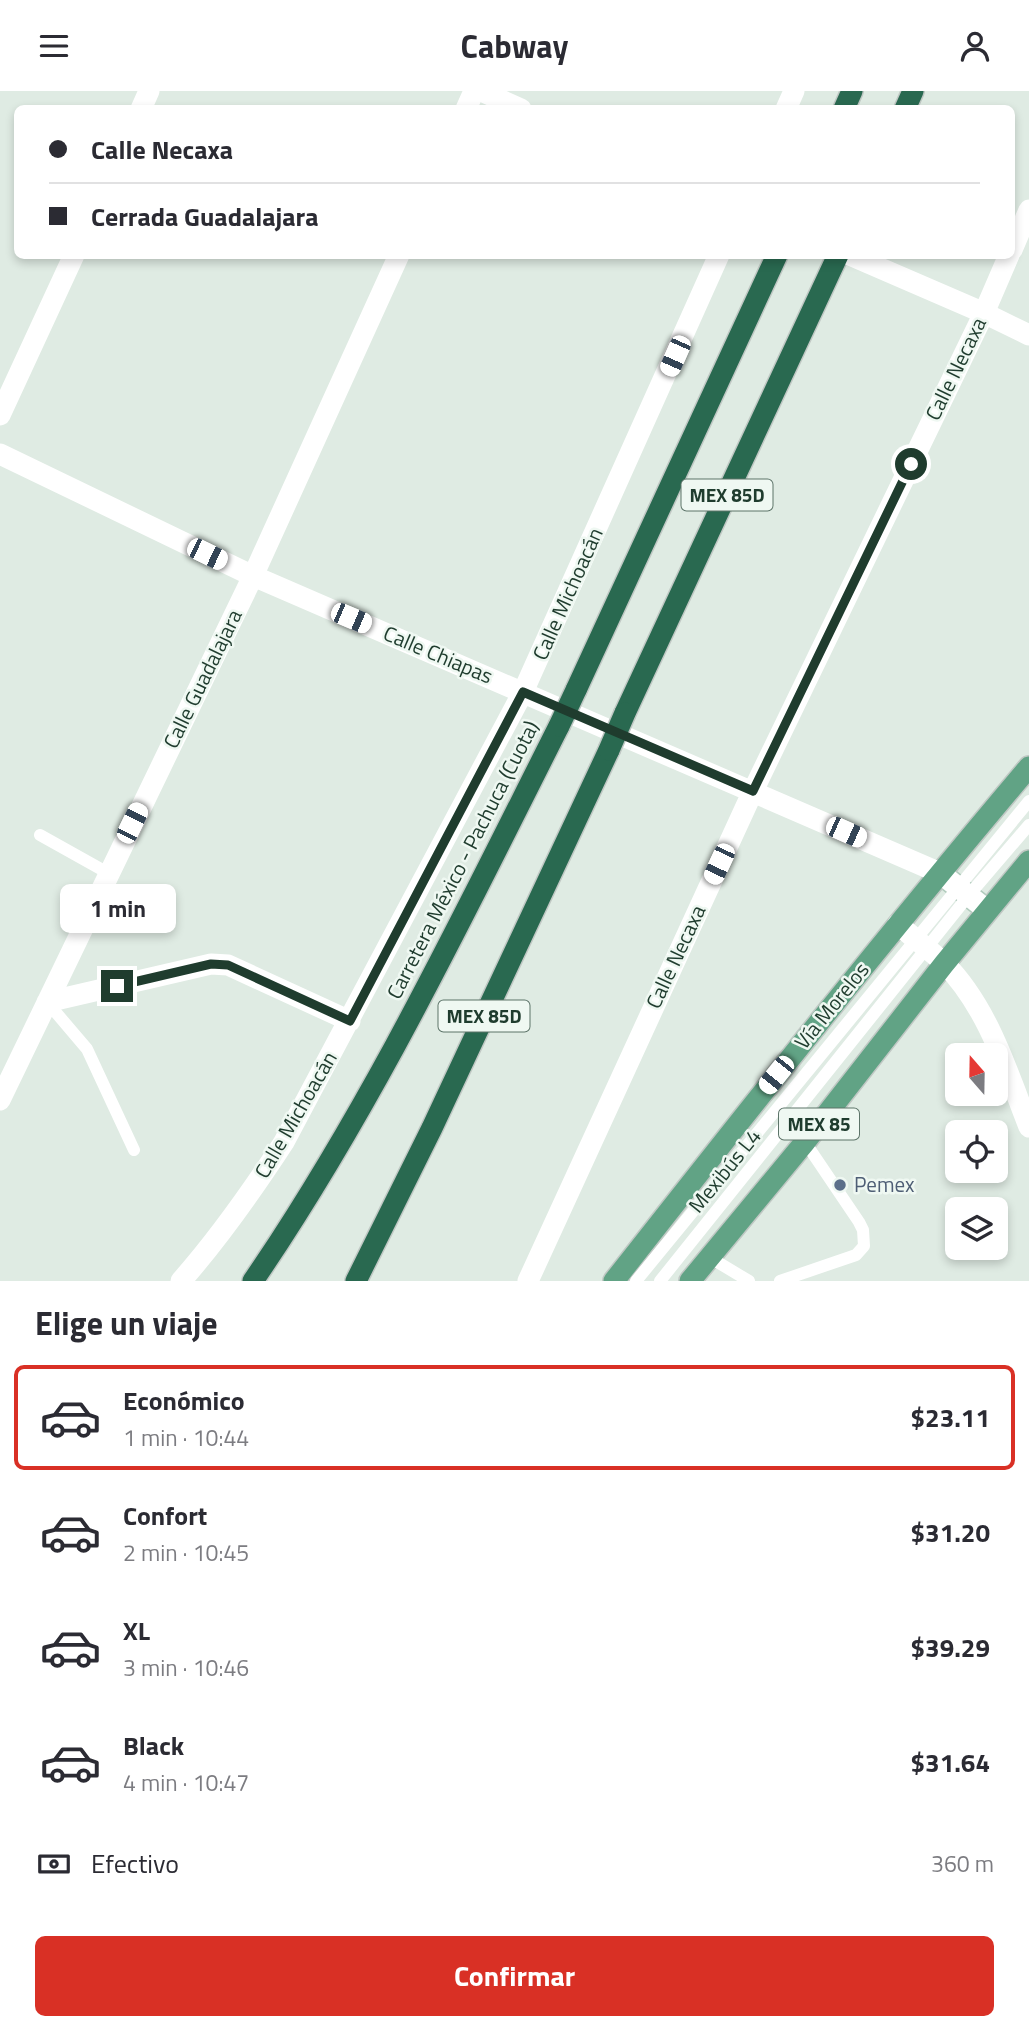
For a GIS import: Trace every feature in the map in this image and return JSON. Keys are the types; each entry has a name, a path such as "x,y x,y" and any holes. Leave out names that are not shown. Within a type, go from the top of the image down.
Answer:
{"highway":[{"name":"Carretera México - Pachuca (Cuota)","path":"253,1281 322,1175 450,940 559,726 774,259"},
{"name":"MEX 85D","path":"356,1281 438,1116 836,259"}],"main road":[{"name":"Vía Morelos","path":"614,1281 741,1118 1029,767"},
{"name":"MEX 85","path":"690,1281 1029,861"}],"street":[{"path":"481,91 512,105"},
{"path":"1015,243 1029,210"},
{"path":"0,415 72,259"},
{"name":"Calle Guadalajara","path":"0,1100 253,576 397,259"},
{"name":"Calle Michoacán","path":"181,1281 208,1251 247,1199 284,1142 523,692 717,259"},
{"path":"859,259 1029,335"},
{"name":"Calle Necaxa","path":"528,1281 753,791 984,313 1007,259"},
{"name":"Calle Chiapas","path":"0,454 253,576 940,873 988,910"},
{"path":"898,925 944,964 971,998 994,1039 1029,1127"},
{"path":"47,1002 220,964 228,965 350,1021"}],"lane":[{"name":"Mexibús L4","path":"636,1281 921,944 964,891 1029,801"},
{"name":"Mexibús L4","path":"964,891 1029,825"},
{"path":"40,835 108,873"},
{"name":"Mexibús L4","path":"660,1281 921,944"},
{"path":"47,1002 87,1049 134,1150"},
{"path":"780,1281 856,1255 864,1245 863,1230 859,1222 804,1142"},
{"path":"709,1257 749,1281"}],"place":[{"name":"Pemex","path":"840,1185"}],"route":[{"path":"117,986 211,964 228,965 350,1021 523,692 753,791 911,464"}]}
